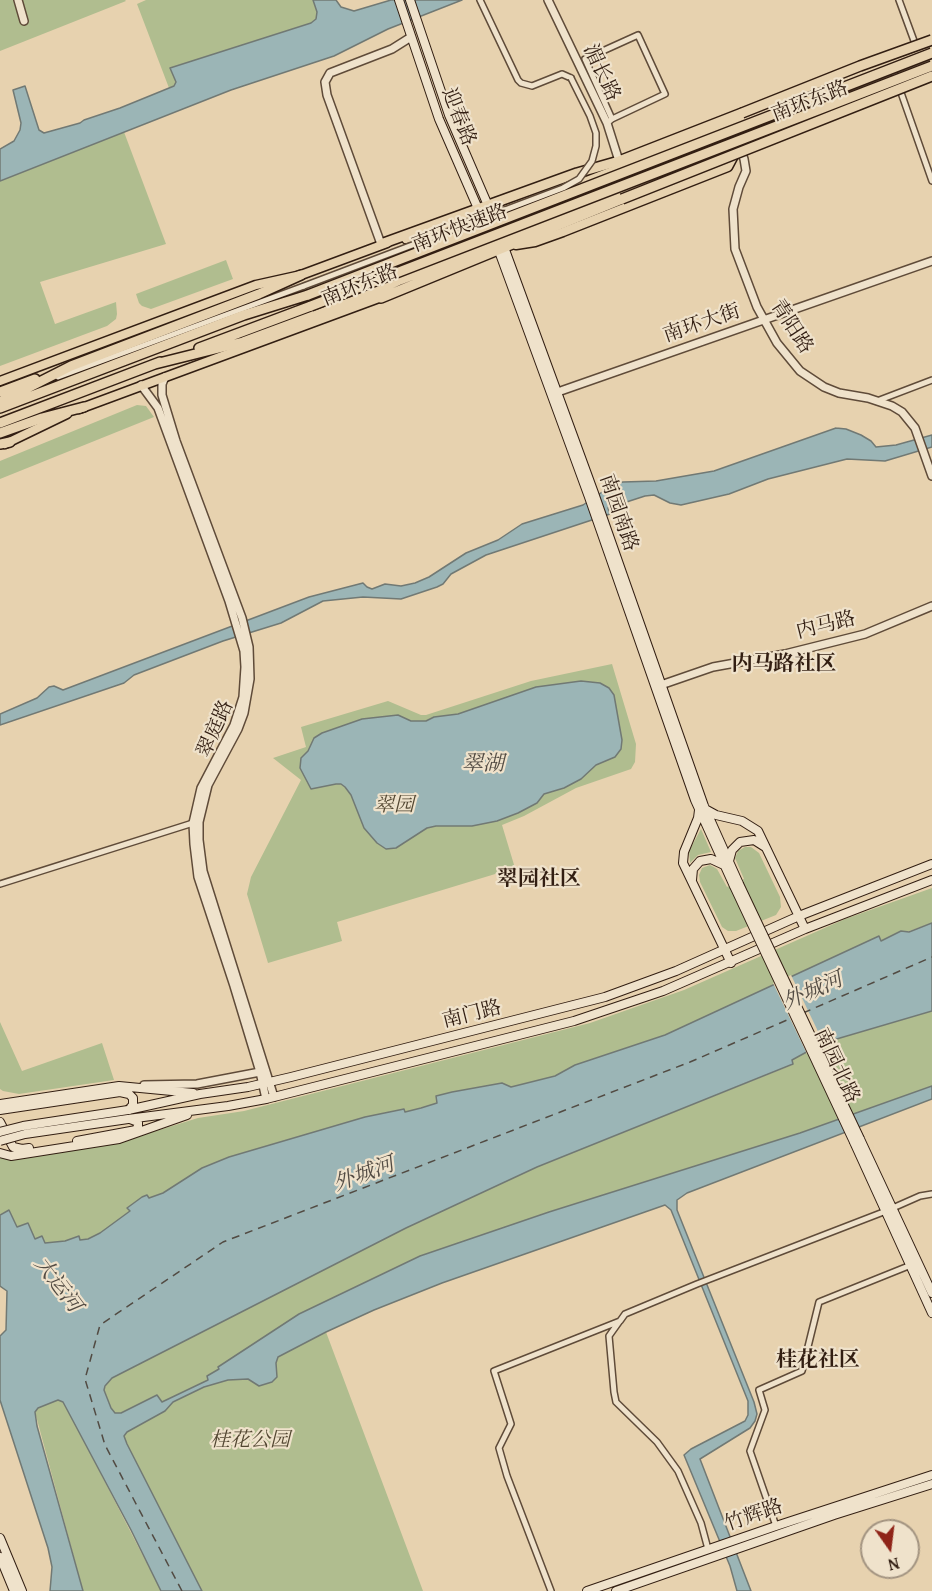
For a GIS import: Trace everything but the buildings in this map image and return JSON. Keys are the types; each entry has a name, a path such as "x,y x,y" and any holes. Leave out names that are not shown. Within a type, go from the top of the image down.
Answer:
{"highway":[{"path":"381,244 577,172 619,161 932,40"},
{"name":"南环快速路","path":"0,408 932,53"},
{"name":"南环快速路","path":"0,423 312,306 932,66"},
{"path":"155,364 243,342 359,299 415,274 622,199 932,75"},
{"path":"381,298 500,245"},
{"path":"0,392 259,294 301,275"},
{"path":"0,428 207,351"},
{"path":"0,402 71,366"},
{"name":"南环快速路","path":"0,402 76,379"},
{"path":"0,434 42,418 84,407"}],"main road":[{"name":"迎春路","path":"399,0 439,119 478,209 490,222"},
{"name":"迎春路","path":"410,0 449,115 488,205 490,222 500,245"},
{"name":"南环东路","path":"0,381 256,285 301,275 381,244 490,222 932,48"},
{"name":"南环东路","path":"500,245 738,147 932,75"},
{"path":"619,161 642,148 820,79 840,83"},
{"path":"500,245 535,242 728,167 738,147"},
{"path":"410,257 490,222"},
{"path":"403,239 415,274"},
{"name":"南园南路","path":"500,245 698,799"},
{"name":"南环东路","path":"3,444 84,407 381,298"},
{"name":"南园北路","path":"698,799 889,1210 932,1293"},
{"path":"731,963 682,860 701,808 742,821 755,829 770,853 805,929"},
{"path":"694,887 692,871 699,861 715,860 727,865 733,848 744,841 758,842 770,853"},
{"name":"南门路","path":"0,1141 128,1114 200,1094 266,1083 571,1007 642,984 799,916 932,864"},
{"name":"南门路","path":"0,1132 24,1126 128,1114 201,1110 270,1098 574,1021 639,1000 731,963 805,929 932,880"},
{"path":"0,1104 131,1086 200,1094"},
{"path":"0,1110 120,1092 129,1094 133,1098 133,1105 128,1114 138,1124 137,1129 128,1132 24,1149 14,1148 11,1145 0,1122"},
{"path":"0,1153 11,1156 119,1139 201,1110"},
{"name":"南园北路","path":"889,1210 932,1314"},
{"name":"竹辉路","path":"616,1591 743,1537 932,1475"},
{"name":"竹辉路","path":"587,1591 713,1551 746,1545 932,1484"},
{"path":"0,1538 22,1591"},
{"path":"0,1557 14,1591"}],"street":[{"path":"18,0 24,21"},
{"path":"32,387 306,290 563,188 579,178 592,161 596,146 596,133 571,78 562,74 532,86 521,83 480,0"},
{"name":"湄长路","path":"548,0 609,121 619,161"},
{"path":"899,0 918,53"},
{"path":"638,35 665,94 609,121 585,59 638,35"},
{"path":"381,244 327,95 325,82 330,73 392,49 411,38"},
{"path":"891,64 932,181"},
{"name":"青阳路","path":"730,126 744,159 746,171 738,187 733,209 735,249 750,291 777,343 800,371 813,381 839,393 877,401 902,412 915,428 932,476"},
{"name":"南环大街","path":"554,393 932,261"},
{"name":"翠庭路","path":"165,377 162,384 162,395 239,619 250,664 248,696 238,729 208,785 199,822 199,840 203,872 270,1098"},
{"path":"877,401 932,380"},
{"name":"翠庭路","path":"141,385 158,408 239,619"},
{"name":"内马路","path":"658,686 713,667 785,654 866,634 932,606"},
{"name":"翠庭路","path":"244,637 243,697 234,725 201,788 193,823 198,877 260,1072 266,1083"},
{"path":"0,884 193,823"},
{"path":"131,1086 197,1084 260,1072"},
{"path":"713,1551 678,1472 657,1442 616,1402 609,1336 625,1314 920,1196 932,1194"},
{"path":"776,1526 750,1450 765,1410 759,1390 802,1371 819,1302 911,1265"},
{"path":"551,1591 507,1476 499,1448 511,1424 494,1371 620,1321"}],"green space":[{"path":"0,0 125,0 126,1 0,51"},
{"path":"146,0 313,0 318,12 316,19 311,23 170,68 176,82 169,88 137,4"},
{"path":"124,132 166,244 40,282 55,324 116,302 116,319 107,326 0,366 0,181"},
{"path":"226,260 233,279 151,309 139,303 136,294"},
{"path":"137,405 146,406 154,417 0,479 0,461"},
{"name":"翠园","path":"612,664 636,744 635,762 631,769 576,788 502,825 515,868 337,922 342,941 268,963 247,894 251,877 301,780 273,758 306,747 301,727 388,701 426,715 531,681"},
{"path":"701,829 711,852 698,855 690,863 689,851"},
{"path":"751,847 759,853 780,897 781,907 776,915 736,931 728,931 722,927 700,882 699,875 702,868 710,865 717,869 727,887 744,879 735,858 738,851"},
{"path":"932,888 932,923 881,941 878,937 665,1035 575,1065 555,1076 511,1087 502,1083 452,1092 436,1097 438,1103 421,1108 405,1112 403,1109 365,1117 229,1157 202,1168 163,1193 149,1198 142,1197 128,1208 131,1211 88,1239 80,1240 79,1236 65,1241 45,1243 35,1239 0,1215 0,1157 133,1138 198,1118 244,1111 590,1023 684,990 845,919"},
{"name":"桂花公园","path":"932,1011 932,1086 800,1133 549,1212 420,1256 291,1319 304,1343 326,1332 423,1591 202,1591 111,1408 104,1389 110,1379 406,1228 537,1167 792,1065 792,1060 823,1043"},
{"path":"0,1022 22,1071 102,1043 114,1080 19,1094 3,1091 0,1089"},
{"path":"58,1400 63,1402 70,1414 161,1591 83,1591 35,1412 38,1408"}],"water":[{"path":"313,0 336,0 341,7 354,11 391,0 462,0 388,29 334,56 231,90 0,181 0,149 14,141 21,123 13,90 25,86 39,130 44,133 80,123 174,86 176,82 170,68 311,23 316,19 317,12"},
{"path":"836,428 861,435 876,447 896,445 932,435 932,447 885,461 847,459 768,479 729,494 681,505 670,503 654,495 645,496 608,508 610,514 486,555 451,574 443,584 437,587 401,599 363,597 323,601 281,623 223,641 134,675 124,683 0,725 0,714 37,698 49,687 54,686 63,690 309,597 363,583 372,589 385,584 401,586 415,583 429,577 466,553 498,540 522,524 583,505 614,484 656,481 714,471"},
{"name":"翠湖","path":"581,681 600,683 609,688 614,695 622,740 621,749 615,757 596,765 581,779 564,788 544,794 537,803 497,821 472,826 427,828 396,848 386,849 377,843 364,828 351,795 345,787 336,784 311,789 300,768 301,758 308,751 314,738 362,719 398,715 411,721 426,721 434,717 458,714 536,687"},
{"path":"932,923 932,1011 823,1043 792,1060 793,1064 537,1167 406,1228 112,1378 105,1386 104,1390 115,1413 121,1413 157,1395 162,1402 208,1380 207,1376 219,1369 218,1367 299,1314 420,1256 549,1212 800,1133 932,1086 932,1099 687,1193 677,1200 677,1210 757,1414 750,1428 700,1459 751,1591 737,1591 730,1566 684,1455 691,1449 745,1421 748,1415 748,1401 671,1210 665,1205 442,1283 374,1310 278,1357 277,1377 272,1382 259,1386 248,1379 228,1380 204,1387 173,1402 165,1411 127,1432 124,1436 127,1444 202,1591 161,1591 63,1402 58,1400 38,1408 35,1412 37,1426 83,1591 50,1591 52,1567 48,1548 0,1400 0,1336 6,1330 7,1291 0,1286 0,1215 9,1210 17,1227 28,1223 35,1239 42,1236 45,1243 65,1241 79,1236 80,1240 88,1239 130,1211 127,1208 142,1197 147,1195 149,1198 163,1193 202,1168 229,1157 365,1117 421,1108 437,1103 436,1096 452,1092 502,1083 511,1087 555,1076 575,1065 665,1035 879,936 881,941 901,931 909,932"}],"pier":[{"path":"791,975 825,1046 807,1054 773,983"}],"ferry route":[{"path":"803,1013 932,957"},
{"path":"182,1591 105,1445 85,1379 100,1325 223,1242 690,1062 794,1017"}],"district":[{"name":"内马路社区","path":"784,665"},
{"name":"翠园社区","path":"539,880"},
{"name":"桂花社区","path":"818,1361"}],"water label":[{"name":"外城河","path":"813,992"},
{"name":"外城河","path":"364,1175"},
{"name":"大运河","path":"57,1285"}]}
